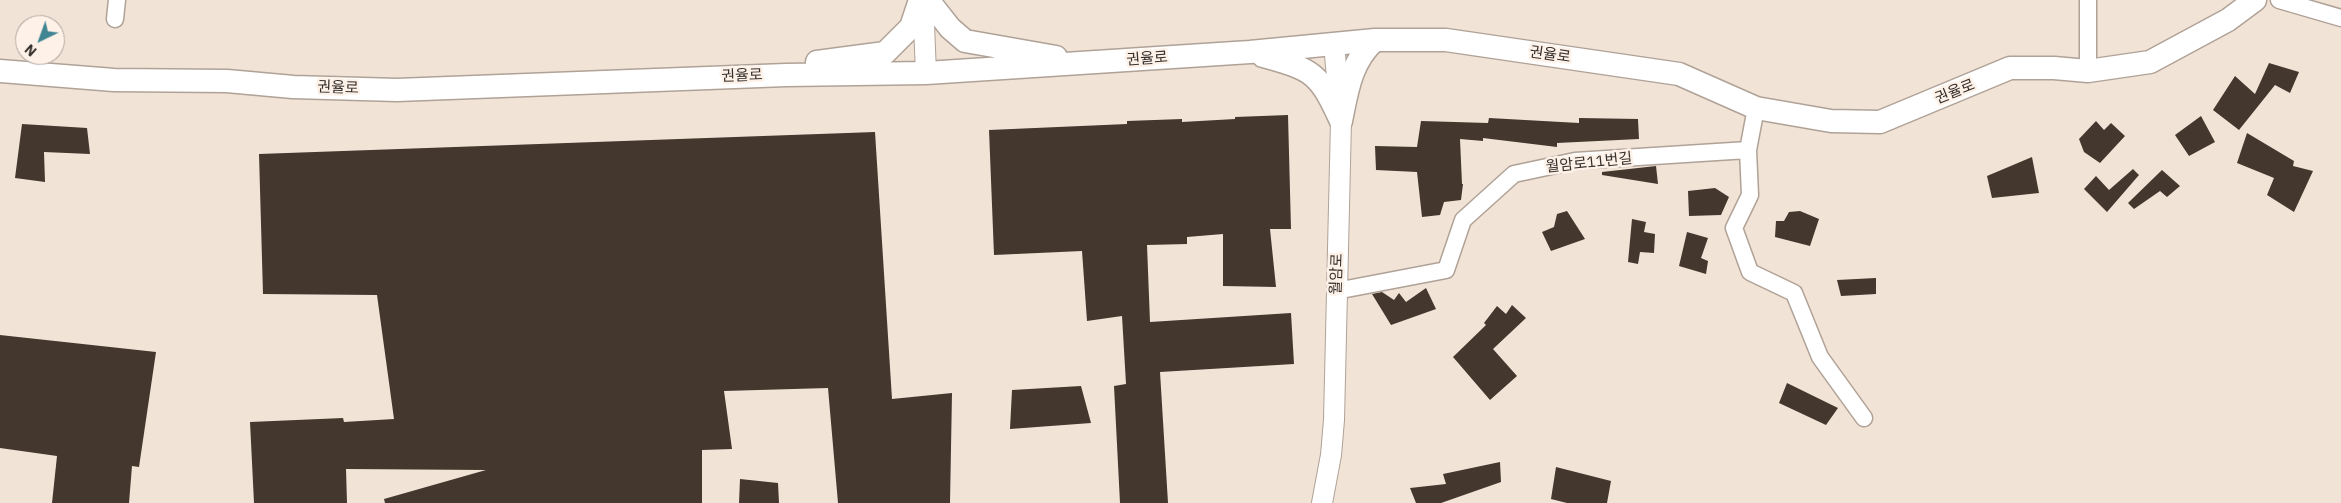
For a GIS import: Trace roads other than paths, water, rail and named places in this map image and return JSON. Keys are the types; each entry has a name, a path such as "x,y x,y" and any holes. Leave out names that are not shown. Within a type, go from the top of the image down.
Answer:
{"main road":[{"path":"786,75 817,62 885,53 911,28 921,0"},
{"path":"928,0 950,28 965,41 1086,63"},
{"name":"권율로","path":"0,70 114,80 227,81 294,87 397,90 786,75 926,73 1250,52 1375,40 1446,40 1679,74 1756,108 1831,122 1880,122 2010,68 2054,68 2088,71 2150,62 2228,20 2255,0"},
{"path":"1341,121 1354,69 1363,51 1375,40"},
{"path":"1250,52 1293,64 1314,74 1328,92 1341,121"}],"street":[{"path":"115,19 117,0"},
{"path":"921,0 926,73"},
{"path":"2088,0 2088,71"},
{"path":"2279,0 2341,18"},
{"name":"월암로","path":"1322,503 1332,437 1341,121 1334,44"},
{"path":"1756,108 1748,150 1750,195 1734,228 1750,272 1794,293 1820,357 1864,418"},
{"name":"월암로11번길","path":"1336,291 1446,270 1463,220 1514,174 1575,162 1748,150"}]}
